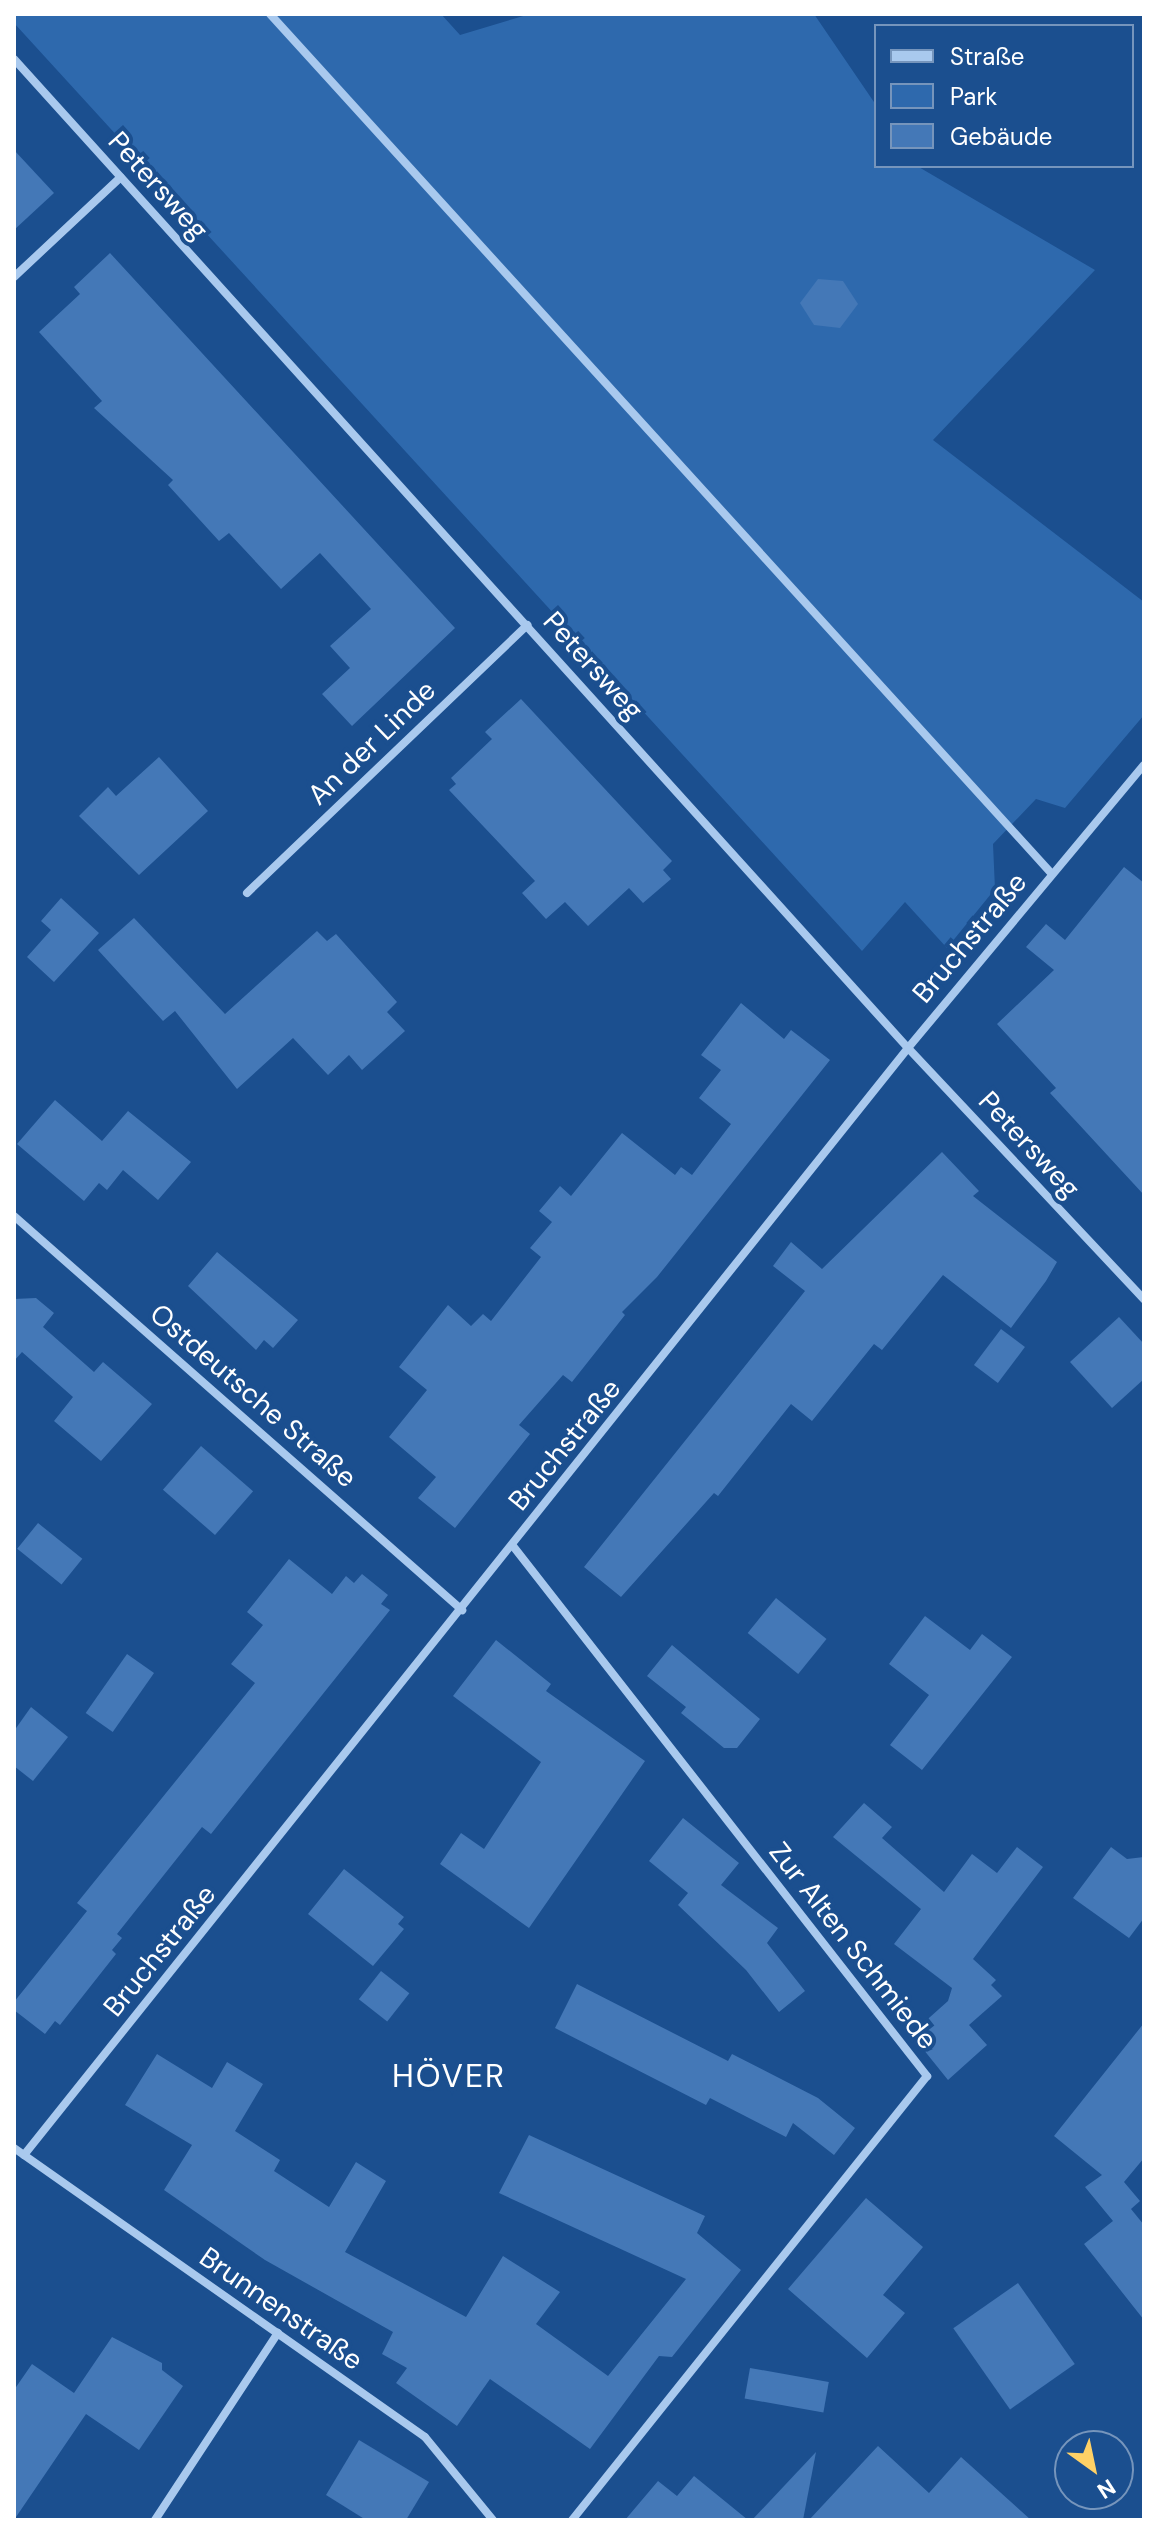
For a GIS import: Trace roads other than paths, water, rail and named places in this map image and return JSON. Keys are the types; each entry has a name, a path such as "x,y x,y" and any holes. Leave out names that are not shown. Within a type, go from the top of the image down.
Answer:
{"street":[{"path":"270,14 1052,874"},
{"name":"Petersweg","path":"14,59 908,1048 1144,1299"},
{"path":"14,277 121,177"},
{"name":"An der Linde","path":"247,893 527,625"},
{"name":"Bruchstraße","path":"24,2155 908,1048 1144,765"},
{"name":"Ostdeutsche Straße","path":"14,1216 462,1610"},
{"name":"Zur Alten Schmiede","path":"513,1546 927,2076 572,2520"},
{"name":"Brunnenstraße","path":"14,2148 425,2437 493,2520"},
{"path":"155,2520 278,2333"}],"district":[{"name":"HÖVER","path":"449,2076"}]}
